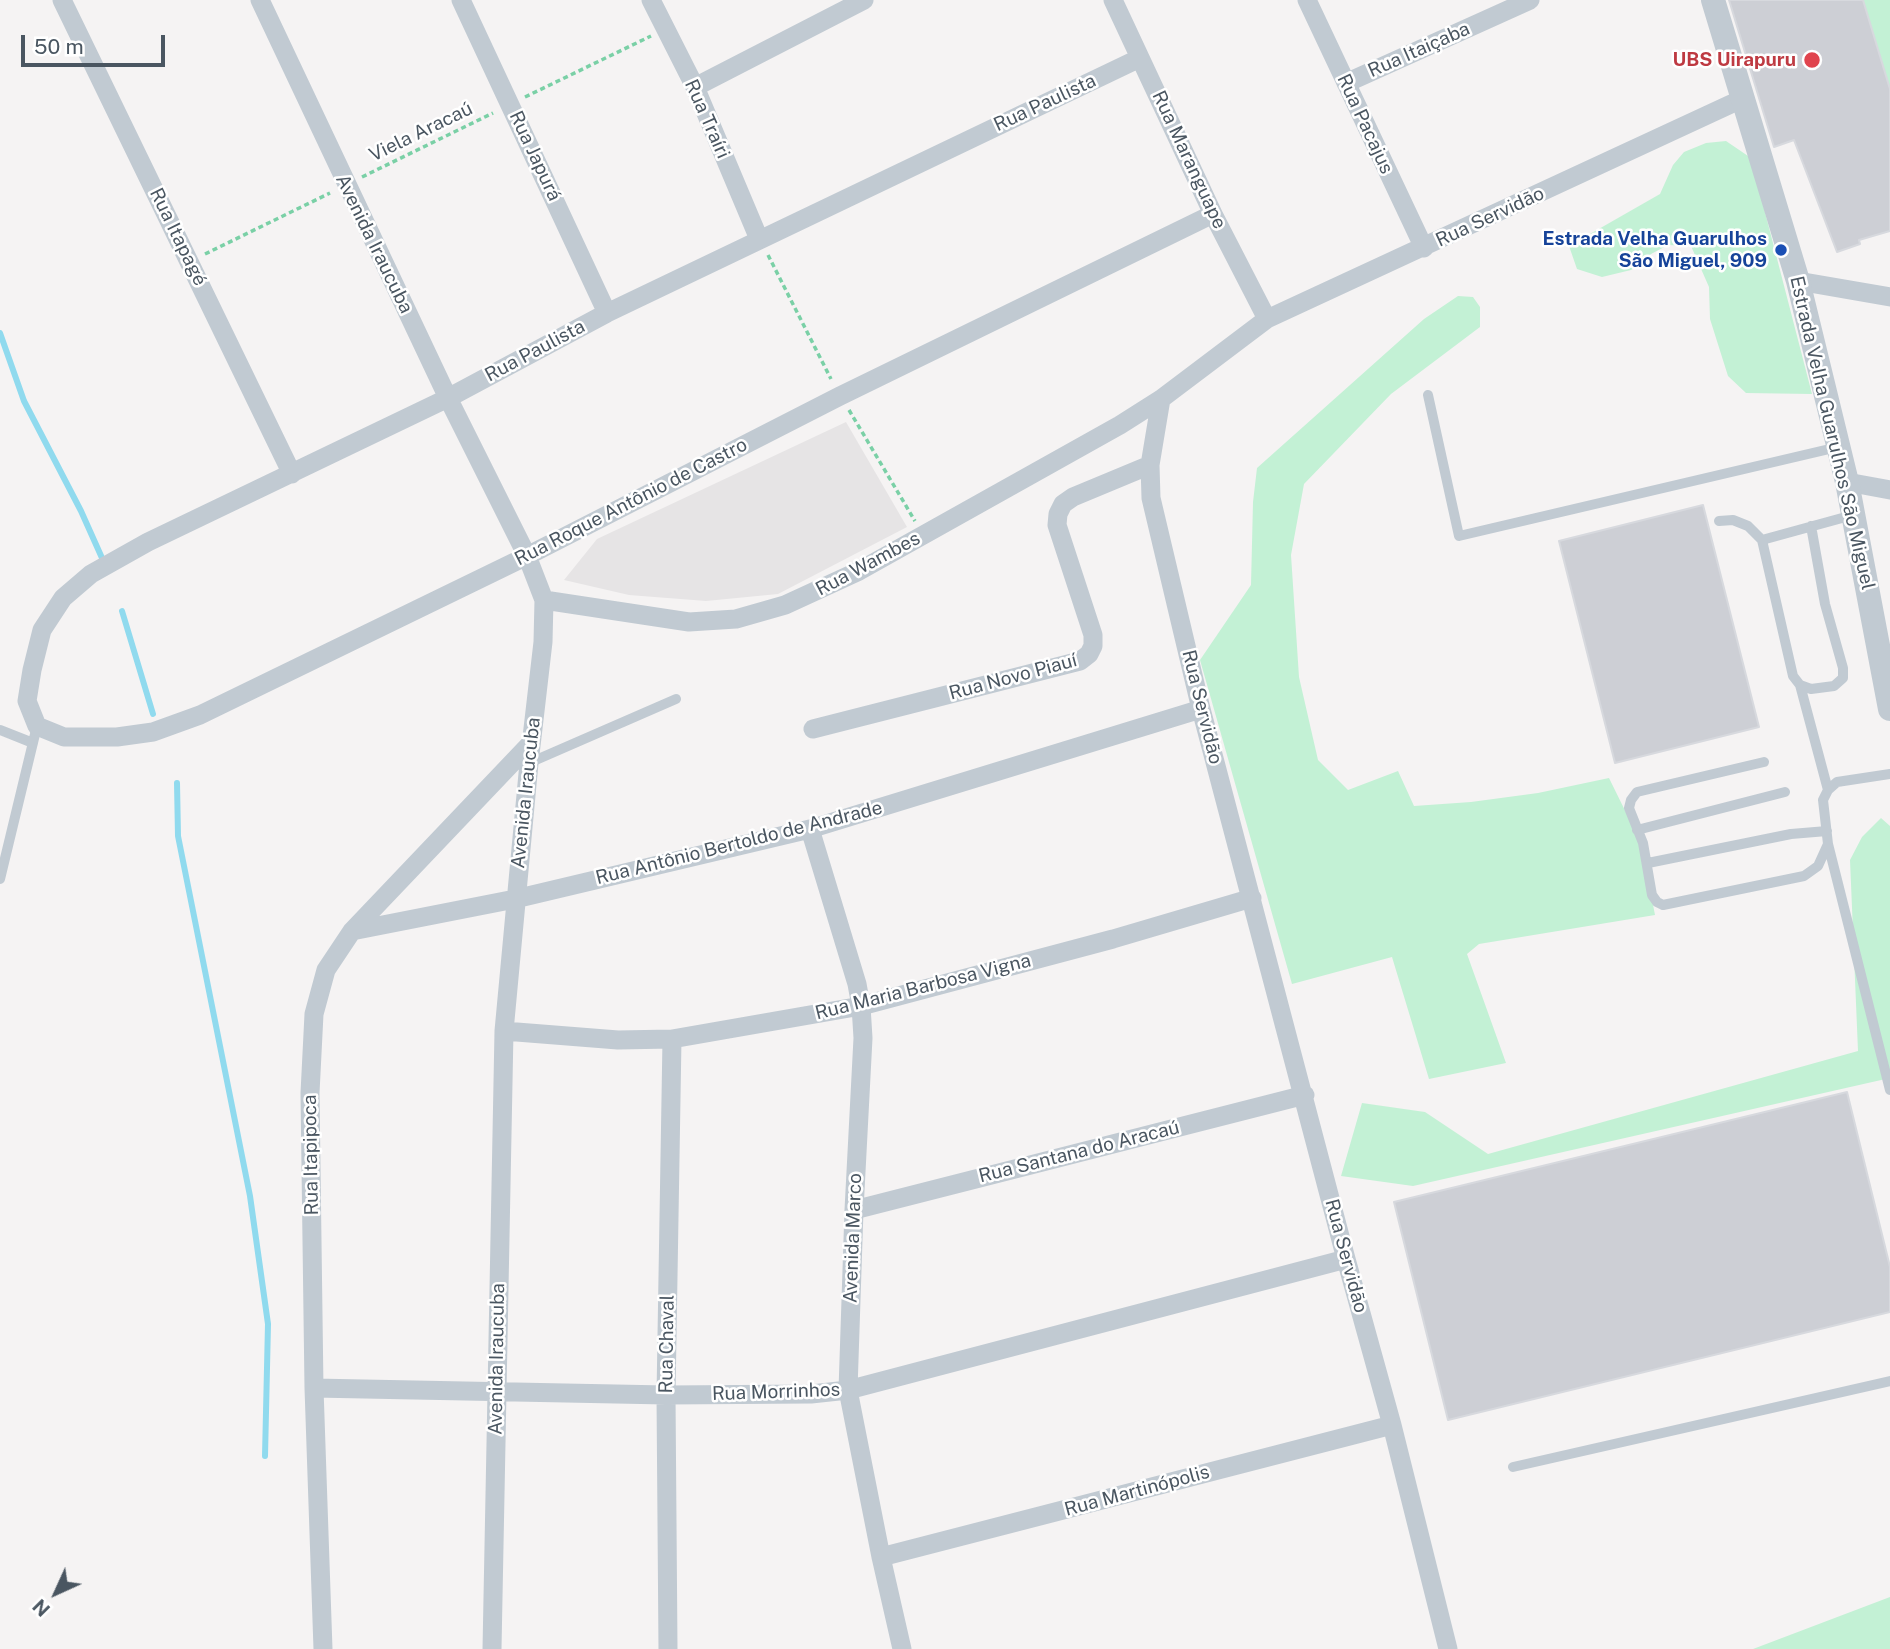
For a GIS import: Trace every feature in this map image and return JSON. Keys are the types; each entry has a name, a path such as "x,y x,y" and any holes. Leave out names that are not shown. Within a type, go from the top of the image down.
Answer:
{"street":[{"name":"Rua Itapagé","path":"62,0 292,474"},
{"name":"Avenida Iraucuba","path":"260,0 448,398 527,556 544,600 543,642 515,899 504,1031 492,1649"},
{"name":"Rua Japurá","path":"461,0 607,313"},
{"name":"Rua Traíri","path":"651,0 695,87 759,239"},
{"path":"695,87 863,0"},
{"name":"Rua Maranguape","path":"1113,0 1213,214 1267,319"},
{"name":"Rua Pacajus","path":"1307,0 1424,248"},
{"name":"Rua Itaiçaba","path":"1346,83 1530,0"},
{"name":"Estrada Velha Guarulhos São Miguel","path":"1713,0 1798,281 1847,482 1886,670 1890,709"},
{"name":"Rua Paulista","path":"35,735 27,701 42,630 63,598 91,574 448,398 607,313 1140,58"},
{"name":"Rua Servidão","path":"1448,1649 1392,1425 1201,709 1152,498 1150,465 1161,399 1267,319 1744,98"},
{"name":"Rua Roque Antônio de Castro","path":"35,735 117,737 153,732 201,715 527,556 840,396 1213,214"},
{"path":"1798,281 1890,297"},
{"name":"Rua Wambes","path":"544,600 689,622 736,619 785,605 859,571 1120,425 1161,399"},
{"name":"Rua Novo Piauí","path":"813,729 1080,661 1089,654 1093,646 1093,635 1057,524 1058,514 1063,504 1073,497 1150,465"},
{"path":"1847,482 1890,490"},
{"name":"Rua Antônio Bertoldo de Andrade","path":"352,931 515,899 810,828 1201,709"},
{"name":"Rua Itapipoca","path":"323,1649 314,1388 310,1093 314,1014 326,970 352,931 531,743"},
{"name":"Avenida Marco","path":"810,828 857,984 861,1006 863,1038 853,1210 848,1390 902,1649"},
{"name":"Rua Maria Barbosa Vigna","path":"504,1031 618,1040 672,1039 861,1006 1113,939 1252,898"},
{"name":"Rua Chaval","path":"668,1649 666,1395 672,1039"},
{"name":"Rua Santana do Aracaú","path":"853,1210 1305,1095"},
{"name":"Rua Morrinhos","path":"314,1388 666,1395 811,1394 848,1390 1346,1259"},
{"name":"Rua Martinópolis","path":"881,1557 1392,1425"}],"lane":[{"path":"1428,395 1459,536 1839,447"},
{"path":"1762,540 1854,515"},
{"path":"1720,521 1733,520 1748,526 1762,540 1793,676 1800,685 1828,790"},
{"path":"1800,685 1811,689 1834,686 1843,678 1843,668 1825,604 1811,527"},
{"path":"529,763 676,699"},
{"path":"0,730 35,735 0,879"},
{"path":"1764,762 1637,792 1629,808 1648,863 1652,895 1657,902 1663,905 1804,876 1818,866 1828,844"},
{"path":"1890,774 1837,782 1828,790 1823,800 1828,844 1890,1090"},
{"path":"1637,830 1785,792"},
{"path":"1648,863 1791,834 1827,831"},
{"path":"1513,1467 1890,1381"}],"path":[{"name":"Viela Aracaú","path":"190,261 665,29"}],"shaded area":[{"path":"846,422 907,527 778,594 706,601 629,595 564,580 597,539"}],"green space":[{"path":"1863,0 1890,0 1890,89"},
{"path":"1726,141 1751,158 1812,394 1746,393 1728,376 1710,319 1709,287 1691,246 1668,245 1631,270 1602,277 1577,269 1569,246 1660,194 1673,165 1684,152 1706,143"},
{"path":"1458,296 1473,297 1480,307 1480,327 1391,394 1304,484 1291,555 1299,677 1318,760 1348,790 1398,771 1414,806 1538,793 1609,778 1641,843 1655,915 1479,944 1467,954 1506,1063 1429,1079 1392,957 1292,984 1200,660 1251,585 1253,502 1257,468 1424,319"},
{"path":"1881,818 1890,826 1890,1078 1413,1186 1341,1176 1362,1103 1425,1112 1488,1154 1858,1051 1850,860 1862,837"},
{"path":"1890,1597 1890,1649 1753,1649"}],"building":[{"name":"UBS Uirapuru","path":"1729,0 1863,0 1890,89 1890,231 1859,240 1860,244 1837,252 1794,140 1774,147"},
{"path":"1703,505 1759,727 1615,763 1559,541"},
{"path":"1847,1092 1890,1267 1890,1312 1448,1420 1394,1202"}],"waterway":[{"path":"0,333 24,401 81,511 102,558"},
{"path":"122,611 153,714"},
{"path":"177,783 178,836 250,1196 268,1324 265,1456"}],"place":[{"name":"UBS Uirapuru","path":"1812,60"},
{"name":"Estrada Velha Guarulhos São Miguel, 909","path":"1781,250"}]}
